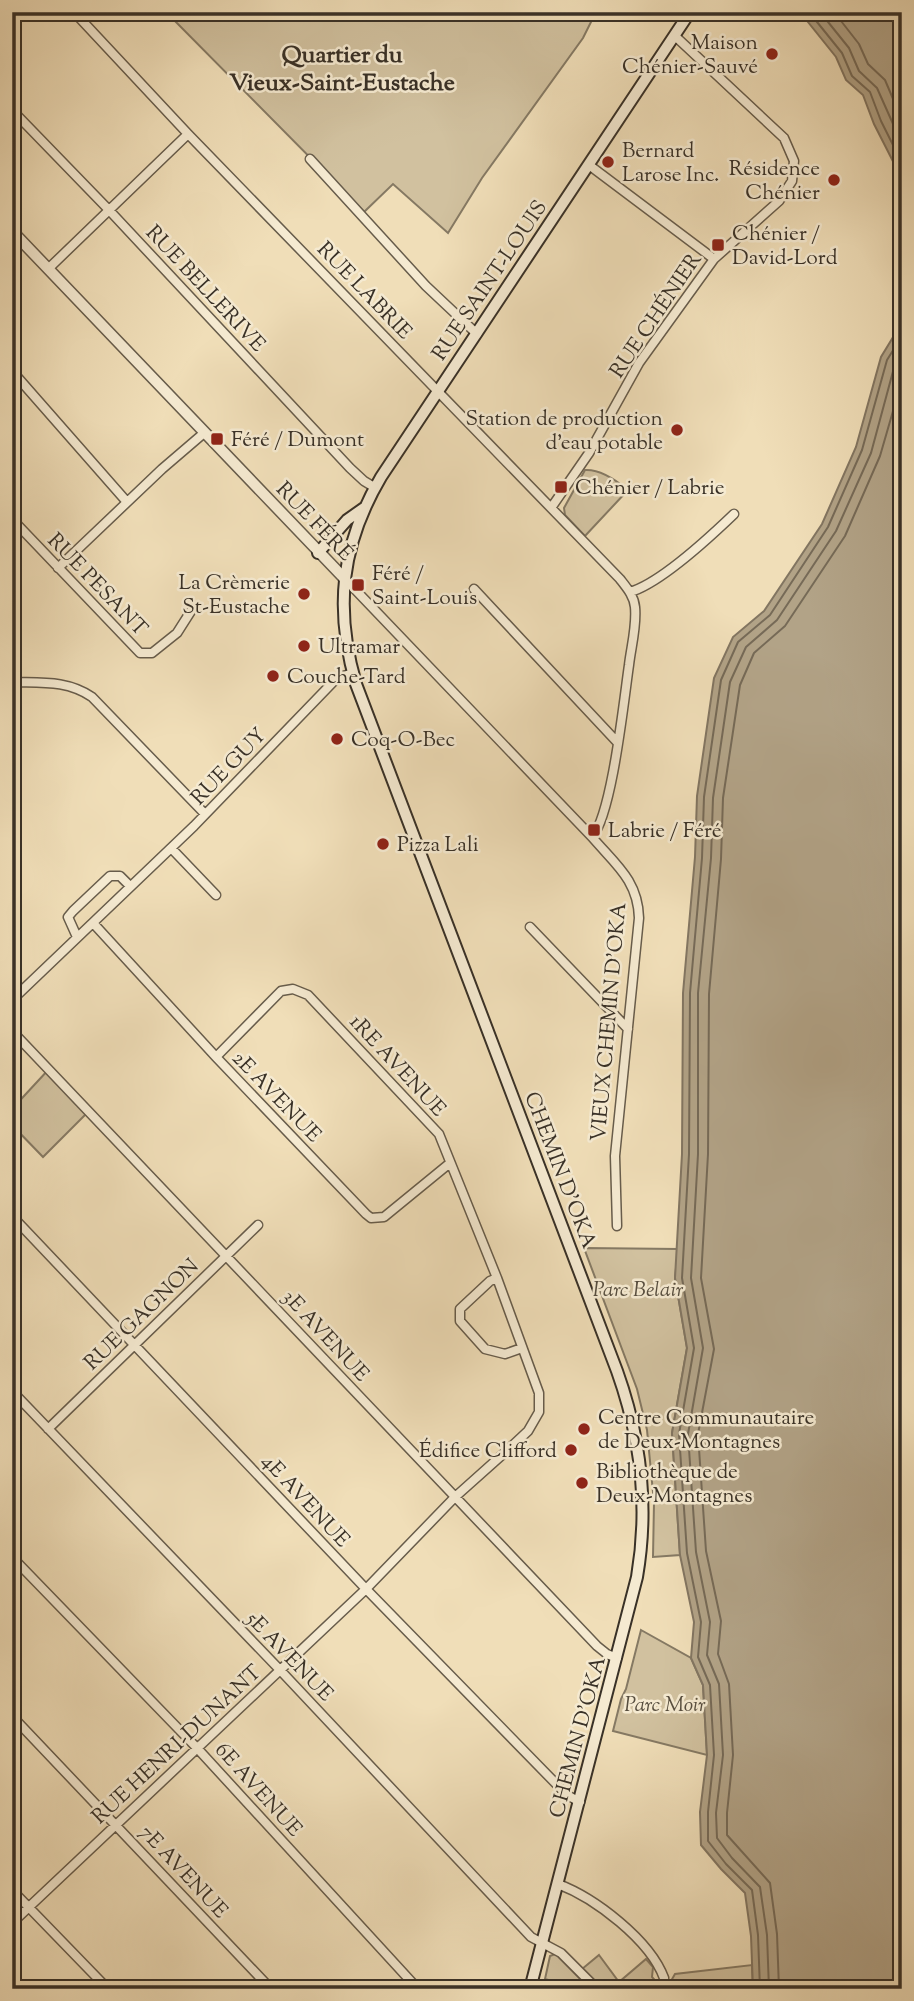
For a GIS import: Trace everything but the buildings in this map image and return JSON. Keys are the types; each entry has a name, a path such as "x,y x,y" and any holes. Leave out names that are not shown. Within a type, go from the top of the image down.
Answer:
{"main road":[{"name":"RUE SAINT-LOUIS","path":"345,579 354,535 374,487 690,12"},
{"path":"318,553 347,520 364,508"},
{"name":"CHEMIN D'OKA","path":"345,579 343,625 353,673 630,1410 640,1468 643,1531 637,1577 530,1989"}],"street":[{"name":"RUE LABRIE","path":"74,12 188,134 631,592"},
{"name":"RUE CHÉNIER","path":"551,508 589,453 639,363 714,259 779,201 792,181 794,161 784,138 675,36"},
{"name":"RUE BELLERIVE","path":"12,110 351,468 374,487"},
{"path":"48,269 188,134"},
{"path":"310,159 433,293 477,334"},
{"path":"589,164 714,259"},
{"name":"RUE FÉRÉ","path":"12,231 592,836"},
{"path":"12,371 127,502"},
{"path":"58,568 204,433"},
{"path":"592,836 597,831 603,814 618,743 636,615 631,592 640,589 677,563 734,514"},
{"name":"RUE PESANT","path":"12,519 140,653 152,653 177,633 191,611"},
{"path":"474,589 618,743"},
{"name":"RUE GUY","path":"12,1000 171,848 337,678 353,673"},
{"path":"12,682 64,683 85,692 205,814"},
{"name":"VIEUX CHEMIN D'OKA","path":"592,836 628,878 638,900 639,918 615,1156 617,1226"},
{"path":"171,848 216,895"},
{"path":"77,937 68,917 73,911 110,876 120,876 130,886"},
{"name":"2E AVENUE","path":"93,923 216,1057 371,1218 384,1217 450,1163"},
{"path":"530,927 628,1029"},
{"name":"1RE AVENUE","path":"216,1057 281,991 293,989 309,995 439,1135 498,1279 539,1393 539,1412"},
{"name":"3E AVENUE","path":"12,1031 597,1646 617,1658"},
{"name":"4E AVENUE","path":"12,1216 366,1589 567,1795 580,1802"},
{"name":"RUE GAGNON","path":"48,1429 258,1225"},
{"path":"498,1279 490,1282 460,1309 460,1321 485,1349 505,1354 522,1348"},
{"name":"5E AVENUE","path":"12,1391 531,1937 568,1959 597,1989"},
{"name":"RUE HENRI-DUNANT","path":"12,1923 366,1589 455,1497 528,1430 539,1412"},
{"name":"6E AVENUE","path":"12,1557 197,1748 418,1989"},
{"name":"7E AVENUE","path":"12,1716 271,1989"},
{"path":"558,1884 585,1898 629,1931 653,1957 664,1978"},
{"path":"12,1890 108,1989"}],"green space":[{"path":"166,12 596,12 583,38 482,178 448,233 393,184 364,212"},
{"path":"585,470 602,473 628,490 585,536 565,515 564,508"},
{"path":"49,1069 89,1111 43,1157 12,1125 12,1109"},
{"name":"Parc Belair","path":"584,1248 678,1249 675,1278 687,1348 672,1433 680,1555 653,1557 654,1503 647,1430 637,1389"},
{"name":"Parc Moir","path":"641,1630 691,1658 703,1685 707,1755 613,1731"},
{"path":"555,1954 590,1989 577,1989 545,1979 550,1956"},
{"path":"599,1955 619,1982 646,1959 653,1967 652,1977 659,1985 671,1981 675,1974 752,1965 753,1989 600,1989 582,1969"}],"water":[{"path":"800,12 902,12 902,179 874,124 863,95 846,80 836,57"},
{"path":"902,317 902,1989 753,1989 751,1936 745,1893 701,1845 700,1812 707,1755 703,1685 691,1658 694,1622 680,1555 672,1433 687,1348 675,1278 682,1154 683,993 695,857 697,796 714,678 733,637 764,611 822,524 856,447 881,357"}],"place":[{"name":"Maison Chénier-Sauvé","path":"772,54"},
{"name":"Bernard Larose Inc.","path":"608,162"},
{"name":"Résidence Chénier","path":"834,180"},
{"name":"Chénier / David-Lord","path":"718,245"},
{"name":"Station de production d'eau potable","path":"677,430"},
{"name":"Féré / Dumont","path":"217,439"},
{"name":"Chénier / Labrie","path":"561,487"},
{"name":"Féré / Saint-Louis","path":"358,585"},
{"name":"La Crèmerie St-Eustache","path":"304,594"},
{"name":"Ultramar","path":"304,646"},
{"name":"Couche-Tard","path":"273,676"},
{"name":"Coq-O-Bec","path":"337,739"},
{"name":"Labrie / Féré","path":"594,830"},
{"name":"Pizza Lali","path":"383,844"},
{"name":"Centre Communautaire de Deux-Montagnes","path":"584,1429"},
{"name":"Édifice Clifford","path":"571,1450"},
{"name":"Bibliothèque de Deux-Montagnes","path":"582,1483"}],"district":[{"name":"Quartier du Vieux-Saint-Eustache","path":"342,68"}]}
